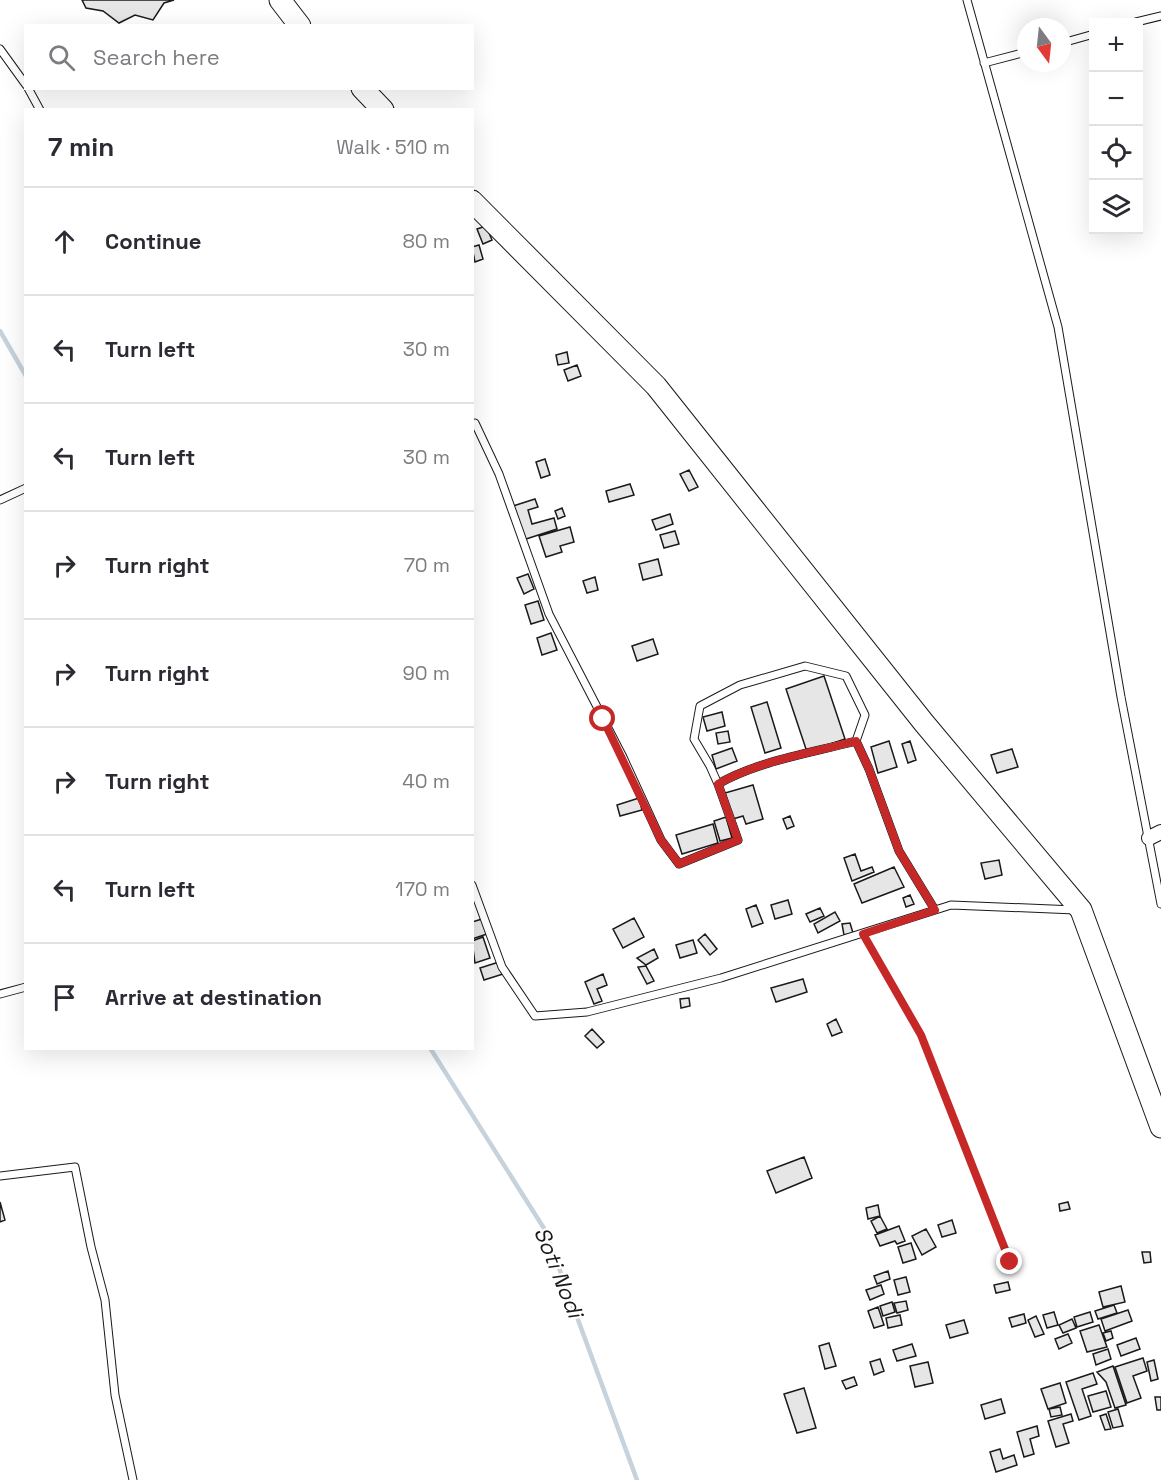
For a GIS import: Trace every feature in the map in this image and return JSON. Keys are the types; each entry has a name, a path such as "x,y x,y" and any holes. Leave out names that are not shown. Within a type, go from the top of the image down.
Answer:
{"highway":[{"path":"280,0 298,24"},
{"path":"364,90 380,108"},
{"path":"474,203 656,386 924,723 1081,910 1161,1126"}],"lane":[{"path":"967,0 1058,327 1121,697 1155,835 1161,904"},
{"path":"1143,20 1161,16"},
{"path":"1071,40 1089,35"},
{"path":"0,49 24,83"},
{"path":"984,63 1017,54"},
{"path":"29,90 39,108"},
{"path":"474,423 499,474 549,614 622,755 661,840 679,864 738,840 718,784 694,739 700,706 740,685 805,666 846,676 865,715 856,741 869,769 899,851 935,910"},
{"path":"0,501 24,489"},
{"path":"718,784 732,776 856,741"},
{"path":"474,890 502,967 535,1016 587,1012 721,978 951,905 1081,910"},
{"path":"0,994 24,988"},
{"path":"0,1176 75,1167 91,1247 105,1300 115,1395 133,1480"}],"path":[{"path":"863,934 921,1035 1010,1262"}],"building":[{"path":"82,0 174,0 164,3 153,20 135,15 119,23 103,11 86,8"},
{"path":"486,226 492,240 483,244 477,229"},
{"path":"479,245 483,259 475,262 474,257 474,246"},
{"path":"567,352 569,363 558,365 556,355"},
{"path":"577,365 581,376 568,381 564,370"},
{"path":"545,459 550,475 541,478 536,462"},
{"path":"689,470 698,487 689,491 680,474"},
{"path":"630,484 634,495 609,502 606,491"},
{"path":"535,499 538,507 528,510 532,524 554,518 557,529 523,540 513,506"},
{"path":"562,508 565,516 558,519 555,511"},
{"path":"670,514 673,524 656,530 652,520"},
{"path":"570,527 574,542 560,546 562,552 546,557 539,536"},
{"path":"675,531 679,544 664,548 660,535"},
{"path":"658,559 662,575 643,580 639,564"},
{"path":"528,574 534,589 524,594 517,578"},
{"path":"595,577 598,590 587,593 583,581"},
{"path":"538,601 544,620 531,624 525,605"},
{"path":"551,633 557,650 542,655 537,638"},
{"path":"653,639 658,654 637,661 632,646"},
{"path":"824,676 845,739 807,752 786,689"},
{"path":"767,702 781,748 765,753 751,707"},
{"path":"722,712 725,726 707,731 703,717"},
{"path":"728,731 730,742 718,744 716,733"},
{"path":"889,741 897,767 878,773 871,747"},
{"path":"910,741 916,760 908,763 902,744"},
{"path":"732,748 737,761 716,769 712,755"},
{"path":"1012,749 1018,767 997,773 991,755"},
{"path":"753,785 763,819 746,824 743,816 733,819 725,793"},
{"path":"639,798 642,810 620,816 617,805"},
{"path":"790,816 794,826 787,829 783,819"},
{"path":"726,817 732,838 720,841 714,821"},
{"path":"713,824 718,843 682,854 676,835"},
{"path":"855,854 861,871 872,867 874,872 852,881 844,858"},
{"path":"999,860 1002,875 985,879 981,863"},
{"path":"894,867 904,887 862,903 854,884"},
{"path":"910,895 914,904 906,907 903,898"},
{"path":"788,900 792,914 775,919 771,905"},
{"path":"756,905 763,923 752,927 746,909"},
{"path":"820,908 824,916 810,922 806,914"},
{"path":"835,912 840,921 818,933 814,924"},
{"path":"634,918 644,937 623,948 613,929"},
{"path":"482,919 487,934 474,938 474,921"},
{"path":"850,923 853,933 844,935 842,924"},
{"path":"705,934 717,949 710,955 698,940"},
{"path":"483,937 490,958 475,963 474,940"},
{"path":"693,940 697,953 680,958 676,945"},
{"path":"654,949 658,958 646,965 637,958"},
{"path":"499,962 503,974 484,980 480,968"},
{"path":"646,966 654,981 647,984 638,967"},
{"path":"603,974 607,985 597,989 602,1001 594,1004 585,982"},
{"path":"803,979 807,992 776,1002 771,988"},
{"path":"689,998 690,1006 681,1008 680,999"},
{"path":"836,1019 842,1032 832,1036 827,1024"},
{"path":"592,1029 604,1042 597,1048 585,1036"},
{"path":"804,1157 812,1178 776,1193 767,1171"},
{"path":"0,1202 5,1220 0,1222"},
{"path":"1068,1202 1070,1209 1060,1211 1059,1204"},
{"path":"878,1205 880,1216 868,1219 866,1208"},
{"path":"880,1216 887,1229 877,1233 871,1221"},
{"path":"952,1220 956,1233 942,1237 938,1225"},
{"path":"899,1226 905,1241 897,1244 895,1241 880,1246 875,1235"},
{"path":"926,1229 936,1247 922,1255 912,1236"},
{"path":"911,1243 916,1259 903,1263 898,1247"},
{"path":"1142,1252 1150,1252 1151,1262 1144,1263"},
{"path":"888,1271 890,1279 877,1284 874,1276"},
{"path":"906,1277 910,1292 898,1295 894,1280"},
{"path":"1008,1282 1010,1290 996,1293 994,1285"},
{"path":"881,1285 884,1294 870,1300 866,1290"},
{"path":"1121,1286 1125,1302 1103,1307 1099,1292"},
{"path":"906,1301 908,1310 897,1313 894,1303"},
{"path":"892,1302 895,1312 883,1316 880,1306"},
{"path":"1114,1305 1117,1313 1098,1319 1095,1311"},
{"path":"878,1307 884,1325 874,1328 868,1311"},
{"path":"1128,1310 1132,1321 1105,1331 1101,1319"},
{"path":"1054,1312 1058,1325 1047,1328 1043,1315"},
{"path":"1090,1312 1093,1322 1077,1327 1074,1317"},
{"path":"1024,1314 1026,1323 1012,1327 1009,1318"},
{"path":"900,1315 902,1325 888,1328 886,1318"},
{"path":"1036,1316 1044,1334 1035,1337 1028,1320"},
{"path":"1072,1319 1076,1328 1063,1333 1059,1325"},
{"path":"964,1320 968,1333 950,1338 946,1325"},
{"path":"1099,1325 1107,1347 1087,1352 1080,1331"},
{"path":"1111,1331 1113,1338 1106,1341 1103,1333"},
{"path":"1068,1334 1072,1343 1059,1349 1055,1339"},
{"path":"1136,1338 1140,1349 1121,1356 1117,1345"},
{"path":"829,1343 836,1366 825,1369 819,1346"},
{"path":"912,1344 916,1356 897,1361 893,1350"},
{"path":"1108,1349 1111,1359 1096,1365 1093,1354"},
{"path":"1143,1358 1147,1371 1133,1376 1141,1398 1127,1403 1115,1367"},
{"path":"880,1359 884,1371 874,1375 870,1362"},
{"path":"1154,1360 1158,1379 1151,1381 1147,1362"},
{"path":"928,1362 933,1383 915,1387 910,1366"},
{"path":"1113,1366 1126,1405 1115,1408 1106,1382 1097,1372"},
{"path":"1093,1373 1097,1384 1082,1389 1091,1416 1079,1420 1066,1382"},
{"path":"854,1377 857,1385 846,1389 842,1381"},
{"path":"1060,1383 1066,1403 1048,1409 1041,1389"},
{"path":"804,1388 816,1428 797,1433 784,1394"},
{"path":"1106,1391 1111,1407 1093,1412 1088,1396"},
{"path":"1155,1397 1161,1397 1161,1410 1157,1410"},
{"path":"1001,1399 1005,1413 985,1419 981,1405"},
{"path":"1060,1407 1062,1415 1051,1417 1049,1409"},
{"path":"1118,1409 1123,1426 1113,1428 1108,1412"},
{"path":"1071,1414 1073,1421 1063,1424 1069,1443 1056,1447 1048,1421"},
{"path":"1106,1414 1111,1429 1105,1430 1100,1416"},
{"path":"1037,1426 1039,1436 1030,1439 1034,1454 1024,1457 1017,1432"},
{"path":"1000,1449 1003,1459 1014,1455 1017,1465 996,1472 990,1452"}],"waterway":[{"name":"Soti Nodi","path":"0,331 24,373"},
{"name":"Soti Nodi","path":"431,1050 545,1230 637,1480"}],"route":[{"path":"603,719 661,840 679,864 738,840 718,784 732,776 856,741 869,769 899,851 935,910 863,934 921,1035 1010,1262"}]}
